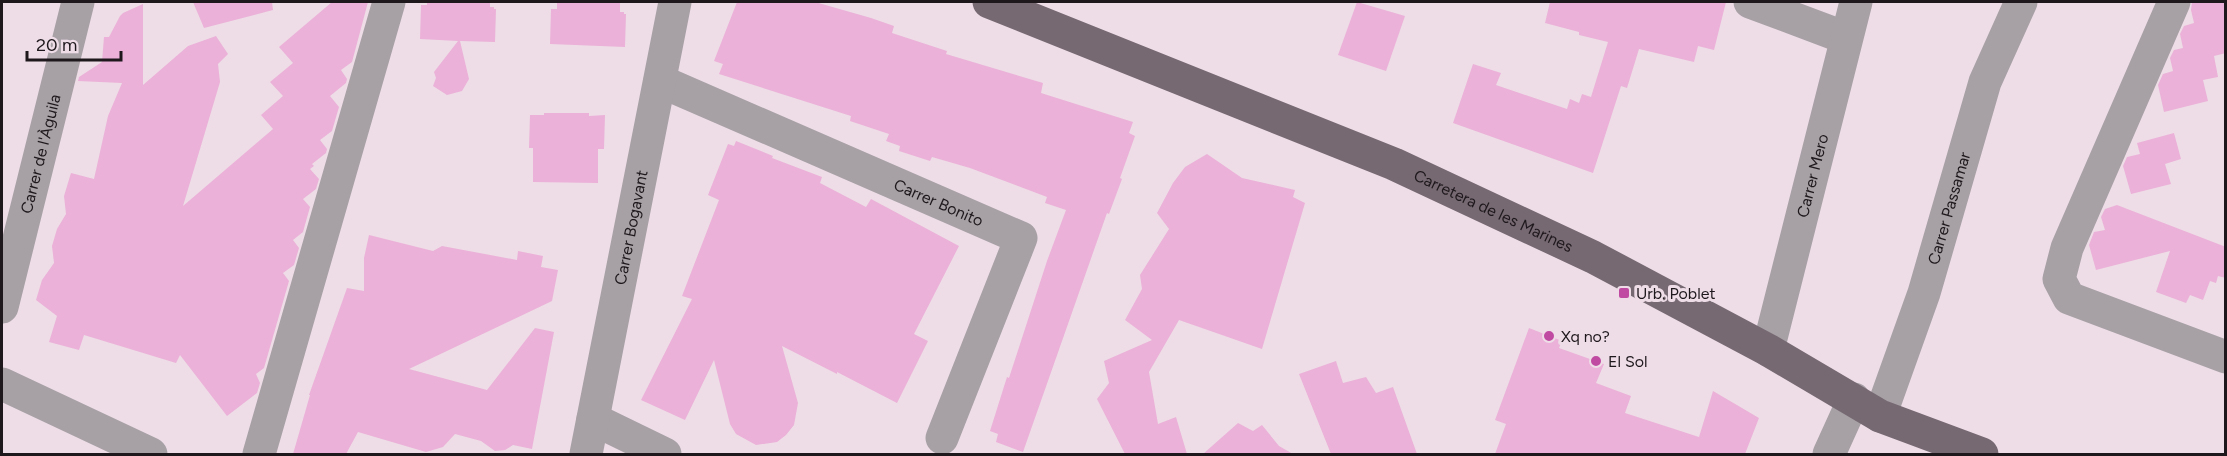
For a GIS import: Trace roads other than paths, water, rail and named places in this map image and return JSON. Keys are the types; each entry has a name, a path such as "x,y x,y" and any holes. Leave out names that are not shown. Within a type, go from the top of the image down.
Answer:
{"main road":[{"name":"Carretera de les Marines","path":"990,2 1394,164 1593,257 1768,350 1867,407 1982,454"}],"street":[{"name":"Carrer de l'Àguila","path":"2,307 78,2"},
{"path":"260,454 390,2"},
{"name":"Carrer Bogavant","path":"586,454 675,2"},
{"path":"1750,2 1846,38"},
{"name":"Carrer Mero","path":"1768,350 1856,2"},
{"name":"Carrer Passamar","path":"1829,454 1867,407 1924,294 1985,82 2021,2"},
{"path":"2174,2 2067,248 2059,279 2068,298 2226,357"},
{"name":"Carrer Bonito","path":"660,81 1021,238 942,438"},
{"path":"2,384 151,454"},
{"path":"593,419 665,454"}],"place":[{"name":"Urb. Poblet","path":"1624,293"},
{"name":"Xq no?","path":"1549,336"},
{"name":"El Sol","path":"1596,361"}]}
